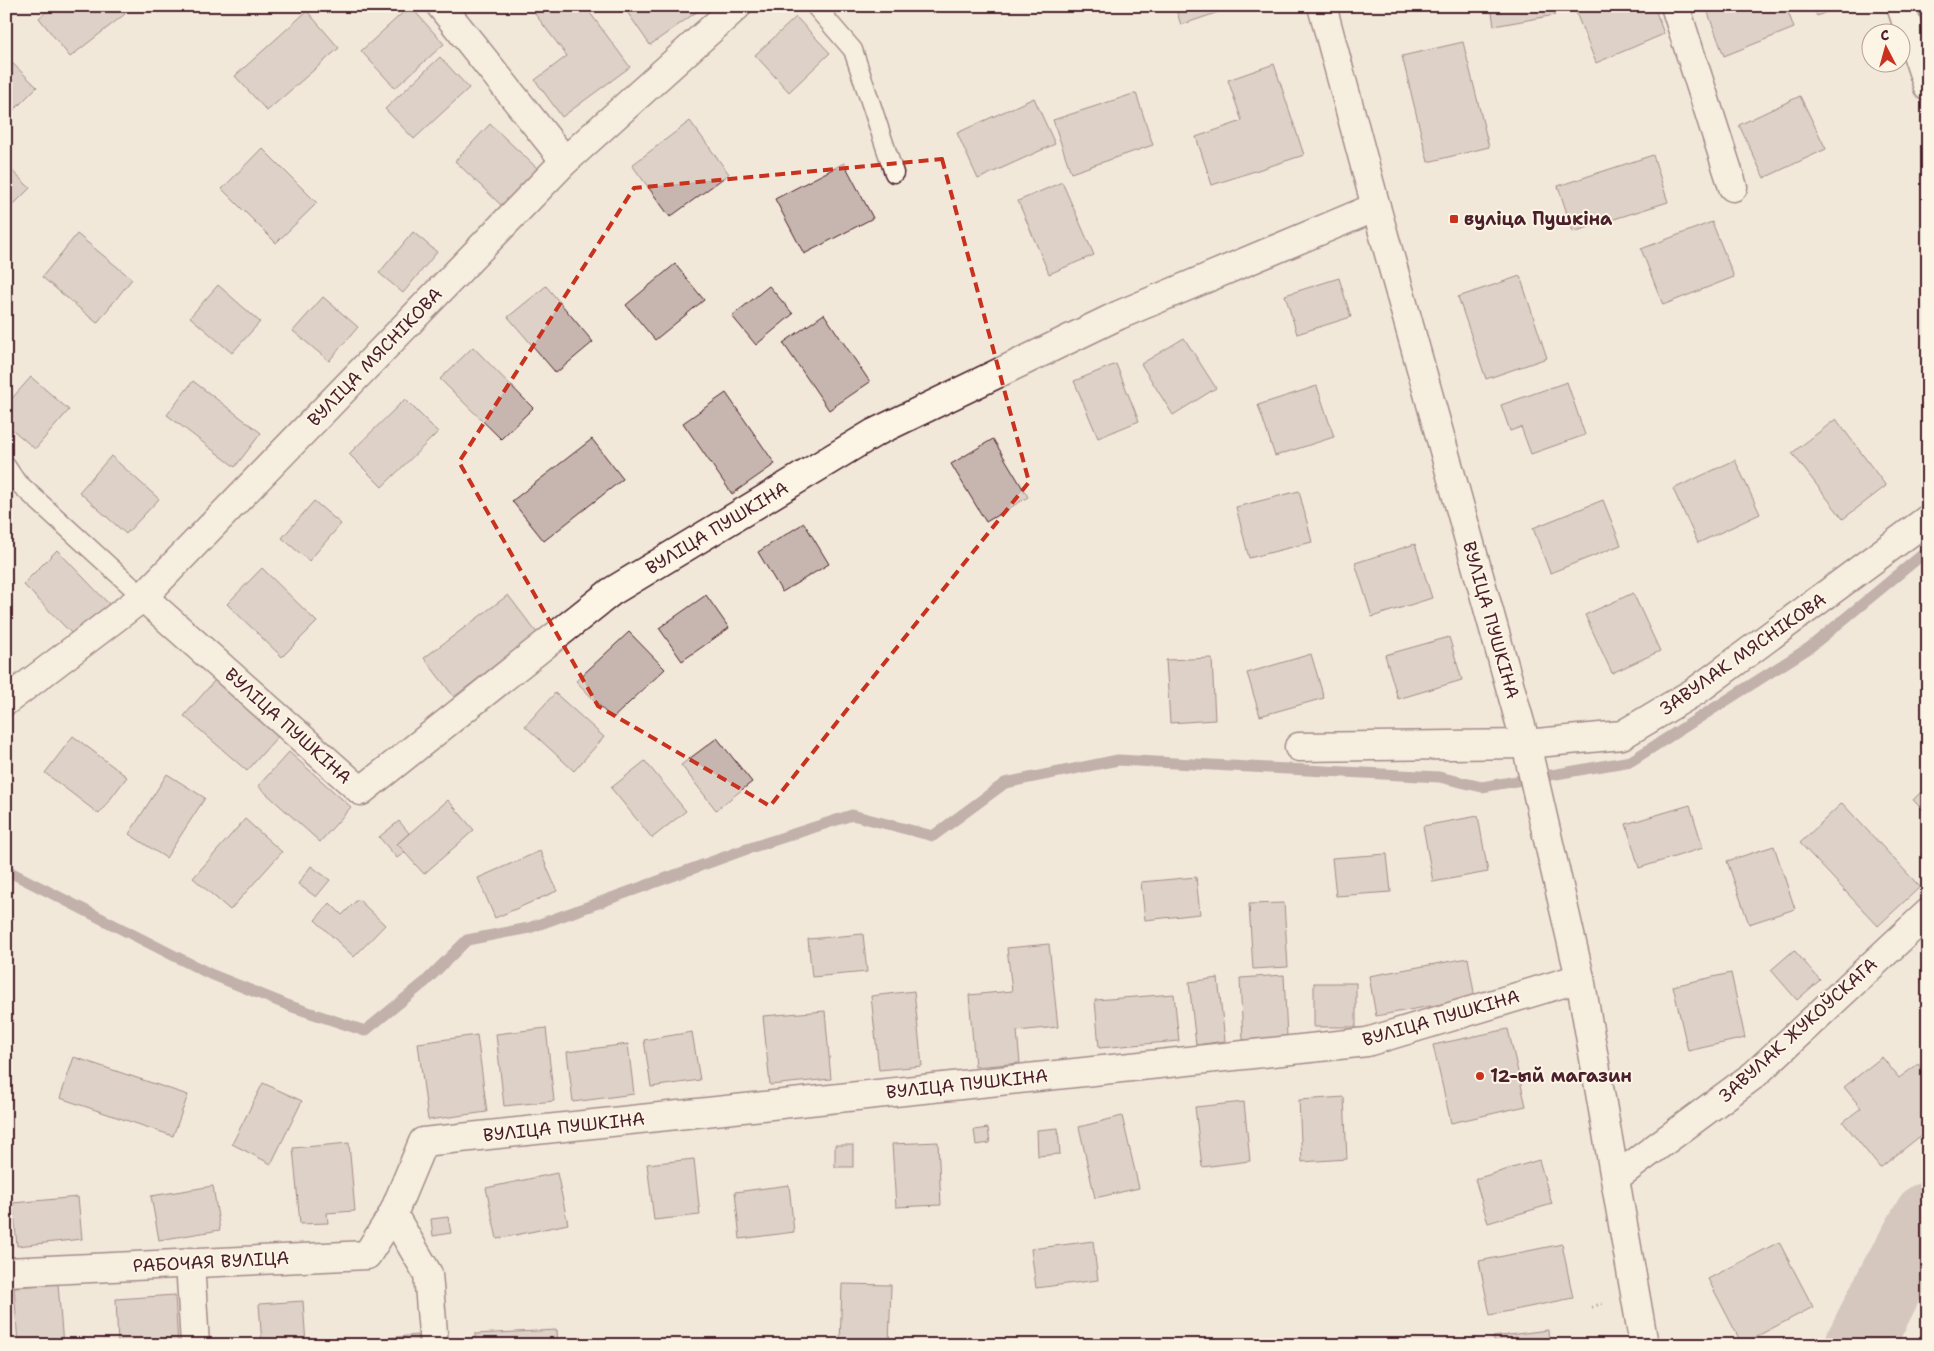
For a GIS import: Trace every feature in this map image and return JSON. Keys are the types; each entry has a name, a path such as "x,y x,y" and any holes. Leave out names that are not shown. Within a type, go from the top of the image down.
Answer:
{"street":[{"path":"441,6 565,161"},
{"name":"ВУЛІЦА МЯСНІКОВА","path":"6,701 143,597 565,161 737,6"},
{"name":"ВУЛІЦА ПУШКІНА","path":"1322,6 1539,799 1580,978 1644,1345"},
{"path":"1675,6 1733,187"},
{"path":"1901,6 1928,87"},
{"name":"ВУЛІЦА ПУШКІНА","path":"143,597 361,791 611,592 874,433 1119,315 1376,207"},
{"name":"ЗАВУЛАК МЯСНІКОВА","path":"1299,747 1527,752 1622,735 1696,691 1928,519"},
{"name":"ЗАВУЛАК ЖУКОЎСКАГА","path":"1616,1177 1754,1074 1928,913"},
{"name":"ВУЛІЦА ПУШКІНА","path":"394,1214 422,1142 1367,1042 1580,978"},
{"path":"394,1214 428,1274 434,1345"},
{"name":"РАБОЧАЯ ВУЛІЦА","path":"6,1272 367,1255 394,1214"},
{"path":"190,1262 195,1345"}],"lane":[{"path":"815,6 853,50 894,173"},
{"path":"6,466 16,481 143,597"}],"highlighted area":[{"path":"942,159 1029,482 770,806 598,706 459,462 634,188"}],"building":[{"path":"53,6 120,6 125,14 70,57 39,18"},
{"path":"410,6 444,44 395,88 361,51"},
{"path":"545,6 585,6 630,67 562,117 535,80 567,56 535,14"},
{"path":"623,6 695,6 698,11 650,45"},
{"path":"1175,6 1236,6 1181,25"},
{"path":"1491,6 1553,6 1555,15 1494,26"},
{"path":"1585,6 1654,6 1664,34 1596,63 1575,10"},
{"path":"1726,6 1786,6 1794,28 1724,56 1708,13"},
{"path":"1812,6 1841,6 1817,16"},
{"path":"307,11 339,48 267,111 235,76"},
{"path":"796,17 830,53 789,92 755,55"},
{"path":"1463,42 1489,147 1428,162 1402,56"},
{"path":"6,57 37,87 6,118"},
{"path":"440,57 469,88 414,139 385,109"},
{"path":"1274,64 1304,155 1212,185 1196,137 1242,121 1228,80"},
{"path":"1136,93 1153,145 1071,173 1053,120"},
{"path":"1800,96 1826,149 1764,178 1739,125"},
{"path":"1034,98 1055,144 978,179 957,133"},
{"path":"690,121 729,174 670,217 632,165"},
{"path":"490,124 539,170 504,208 455,161"},
{"path":"262,148 317,203 276,243 222,189"},
{"path":"1653,155 1668,202 1573,232 1558,186"},
{"path":"844,163 873,218 804,254 775,199"},
{"path":"6,165 30,188 6,212"},
{"path":"1062,182 1094,255 1049,274 1018,201"},
{"path":"1712,222 1734,277 1663,305 1641,249"},
{"path":"413,232 437,252 403,293 379,273"},
{"path":"77,234 132,279 97,323 42,277"},
{"path":"675,264 704,300 655,340 626,305"},
{"path":"1520,276 1547,358 1486,379 1458,297"},
{"path":"1339,278 1351,317 1297,334 1285,295"},
{"path":"218,285 260,322 232,353 190,317"},
{"path":"546,286 593,342 556,373 508,317"},
{"path":"769,286 793,314 756,345 732,316"},
{"path":"323,297 358,327 329,361 293,331"},
{"path":"824,314 870,382 829,410 783,343"},
{"path":"1184,338 1216,388 1173,415 1141,364"},
{"path":"473,347 533,408 501,439 440,379"},
{"path":"1116,364 1139,421 1098,438 1074,381"},
{"path":"31,377 69,410 35,449 6,424 6,405"},
{"path":"193,381 261,433 235,467 167,415"},
{"path":"1567,382 1585,435 1531,454 1521,427 1510,431 1501,405"},
{"path":"1317,386 1334,437 1275,456 1258,405"},
{"path":"726,393 775,464 732,494 683,423"},
{"path":"405,399 438,432 382,487 349,454"},
{"path":"1836,419 1886,486 1843,519 1792,453"},
{"path":"592,439 623,479 544,541 512,501"},
{"path":"993,439 1028,497 986,522 951,464"},
{"path":"111,456 159,499 126,534 79,492"},
{"path":"1735,460 1760,514 1698,543 1673,489"},
{"path":"1299,491 1312,542 1249,558 1236,507"},
{"path":"1603,500 1621,545 1550,573 1533,528"},
{"path":"314,501 341,524 309,561 282,538"},
{"path":"804,523 829,564 782,592 758,552"},
{"path":"1415,544 1432,598 1372,617 1355,563"},
{"path":"57,550 110,605 76,638 23,584"},
{"path":"262,568 317,622 282,657 227,604"},
{"path":"1633,593 1660,651 1612,673 1585,615"},
{"path":"508,595 537,633 454,697 424,658"},
{"path":"706,595 729,628 682,661 659,628"},
{"path":"629,632 665,669 612,719 576,681"},
{"path":"1449,637 1462,680 1398,699 1385,655"},
{"path":"1311,654 1324,698 1260,716 1247,673"},
{"path":"1212,658 1215,720 1170,723 1166,660"},
{"path":"215,680 278,736 247,771 184,716"},
{"path":"555,693 604,737 574,771 525,726"},
{"path":"73,736 127,777 99,814 45,773"},
{"path":"717,738 752,782 716,810 681,765"},
{"path":"289,752 351,807 320,842 258,786"},
{"path":"645,761 686,811 652,838 611,788"},
{"path":"167,774 205,798 166,858 129,834"},
{"path":"1928,785 1928,815 1913,800"},
{"path":"448,800 474,830 424,874 397,844"},
{"path":"1842,803 1920,887 1878,926 1800,843"},
{"path":"1690,805 1703,848 1639,868 1626,824"},
{"path":"1478,816 1488,872 1433,882 1423,826"},
{"path":"245,819 282,852 230,910 193,878"},
{"path":"399,821 409,833 397,844 405,852 397,858 379,837"},
{"path":"1774,846 1795,909 1749,924 1727,861"},
{"path":"540,851 557,891 495,918 478,878"},
{"path":"1387,854 1391,892 1336,896 1332,858"},
{"path":"311,866 330,880 316,897 298,884"},
{"path":"1196,877 1200,914 1145,920 1141,882"},
{"path":"358,899 385,925 354,957 315,920 330,903 342,915"},
{"path":"1284,903 1288,967 1253,969 1249,904"},
{"path":"863,934 867,972 812,977 808,939"},
{"path":"1049,944 1058,1027 1017,1031 1020,1063 975,1067 969,995 1012,991 1007,948"},
{"path":"1794,950 1820,980 1797,1000 1771,970"},
{"path":"1468,958 1475,998 1376,1016 1369,976"},
{"path":"1731,973 1745,1038 1688,1051 1673,986"},
{"path":"1284,975 1287,1037 1243,1040 1240,978"},
{"path":"1218,978 1225,1041 1196,1045 1189,982"},
{"path":"1314,983 1356,983 1356,1027 1314,1027"},
{"path":"914,991 922,1066 879,1070 871,996"},
{"path":"1174,994 1179,1041 1099,1048 1095,1000"},
{"path":"825,1011 831,1079 770,1085 763,1016"},
{"path":"546,1028 554,1101 504,1106 496,1034"},
{"name":"12-ый магазин","path":"1508,1029 1526,1106 1451,1123 1433,1045"},
{"path":"692,1032 700,1080 651,1087 644,1040"},
{"path":"477,1035 487,1112 428,1120 418,1043"},
{"path":"628,1044 634,1094 573,1102 567,1052"},
{"path":"74,1057 188,1095 173,1136 60,1098"},
{"path":"1882,1057 1899,1078 1918,1064 1928,1076 1928,1130 1880,1168 1843,1122 1861,1108 1844,1087"},
{"path":"263,1083 302,1101 271,1164 232,1144"},
{"path":"1344,1097 1347,1159 1302,1162 1299,1100"},
{"path":"1244,1102 1250,1161 1202,1167 1195,1107"},
{"path":"1122,1116 1139,1188 1095,1198 1079,1127"},
{"path":"988,1128 990,1143 976,1145 974,1130"},
{"path":"1058,1128 1060,1154 1038,1156 1037,1130"},
{"path":"938,1142 941,1205 896,1207 892,1144"},
{"path":"349,1143 355,1211 327,1213 328,1223 300,1224 293,1148"},
{"path":"835,1145 853,1145 853,1167 835,1167"},
{"path":"694,1159 700,1215 654,1220 647,1164"},
{"path":"1539,1160 1552,1204 1488,1223 1475,1179"},
{"path":"557,1173 568,1224 497,1239 486,1188"},
{"path":"789,1185 794,1232 740,1239 735,1192"},
{"path":"213,1186 220,1230 159,1240 151,1196"},
{"path":"78,1197 82,1239 17,1246 13,1203"},
{"path":"448,1217 451,1233 433,1236 431,1219"},
{"path":"1093,1241 1098,1280 1036,1288 1031,1249"},
{"path":"1779,1242 1813,1307 1742,1344 1708,1279"},
{"path":"1562,1244 1573,1298 1490,1315 1479,1261"},
{"path":"58,1284 63,1345 18,1345 14,1287"},
{"path":"842,1284 891,1285 889,1345 840,1345"},
{"path":"175,1295 178,1345 118,1345 116,1299"},
{"path":"303,1301 306,1345 262,1345 259,1304"},
{"path":"557,1330 558,1345 475,1345 475,1334"},
{"path":"1548,1330 1549,1345 1494,1345 1493,1337"},
{"path":"417,1335 419,1345 337,1345 337,1343"}],"waterway":[{"path":"6,870 208,973 290,1006 365,1031 425,982 467,940 529,928 744,850 852,815 933,836 1005,783 1118,760 1439,777 1482,787 1631,761 1809,648 1928,550"},
{"path":"1859,1345 1895,1274 1928,1216"}],"place":[{"name":"вуліца Пушкіна","path":"1454,219"},
{"name":"12-ый магазин","path":"1480,1076"}]}
